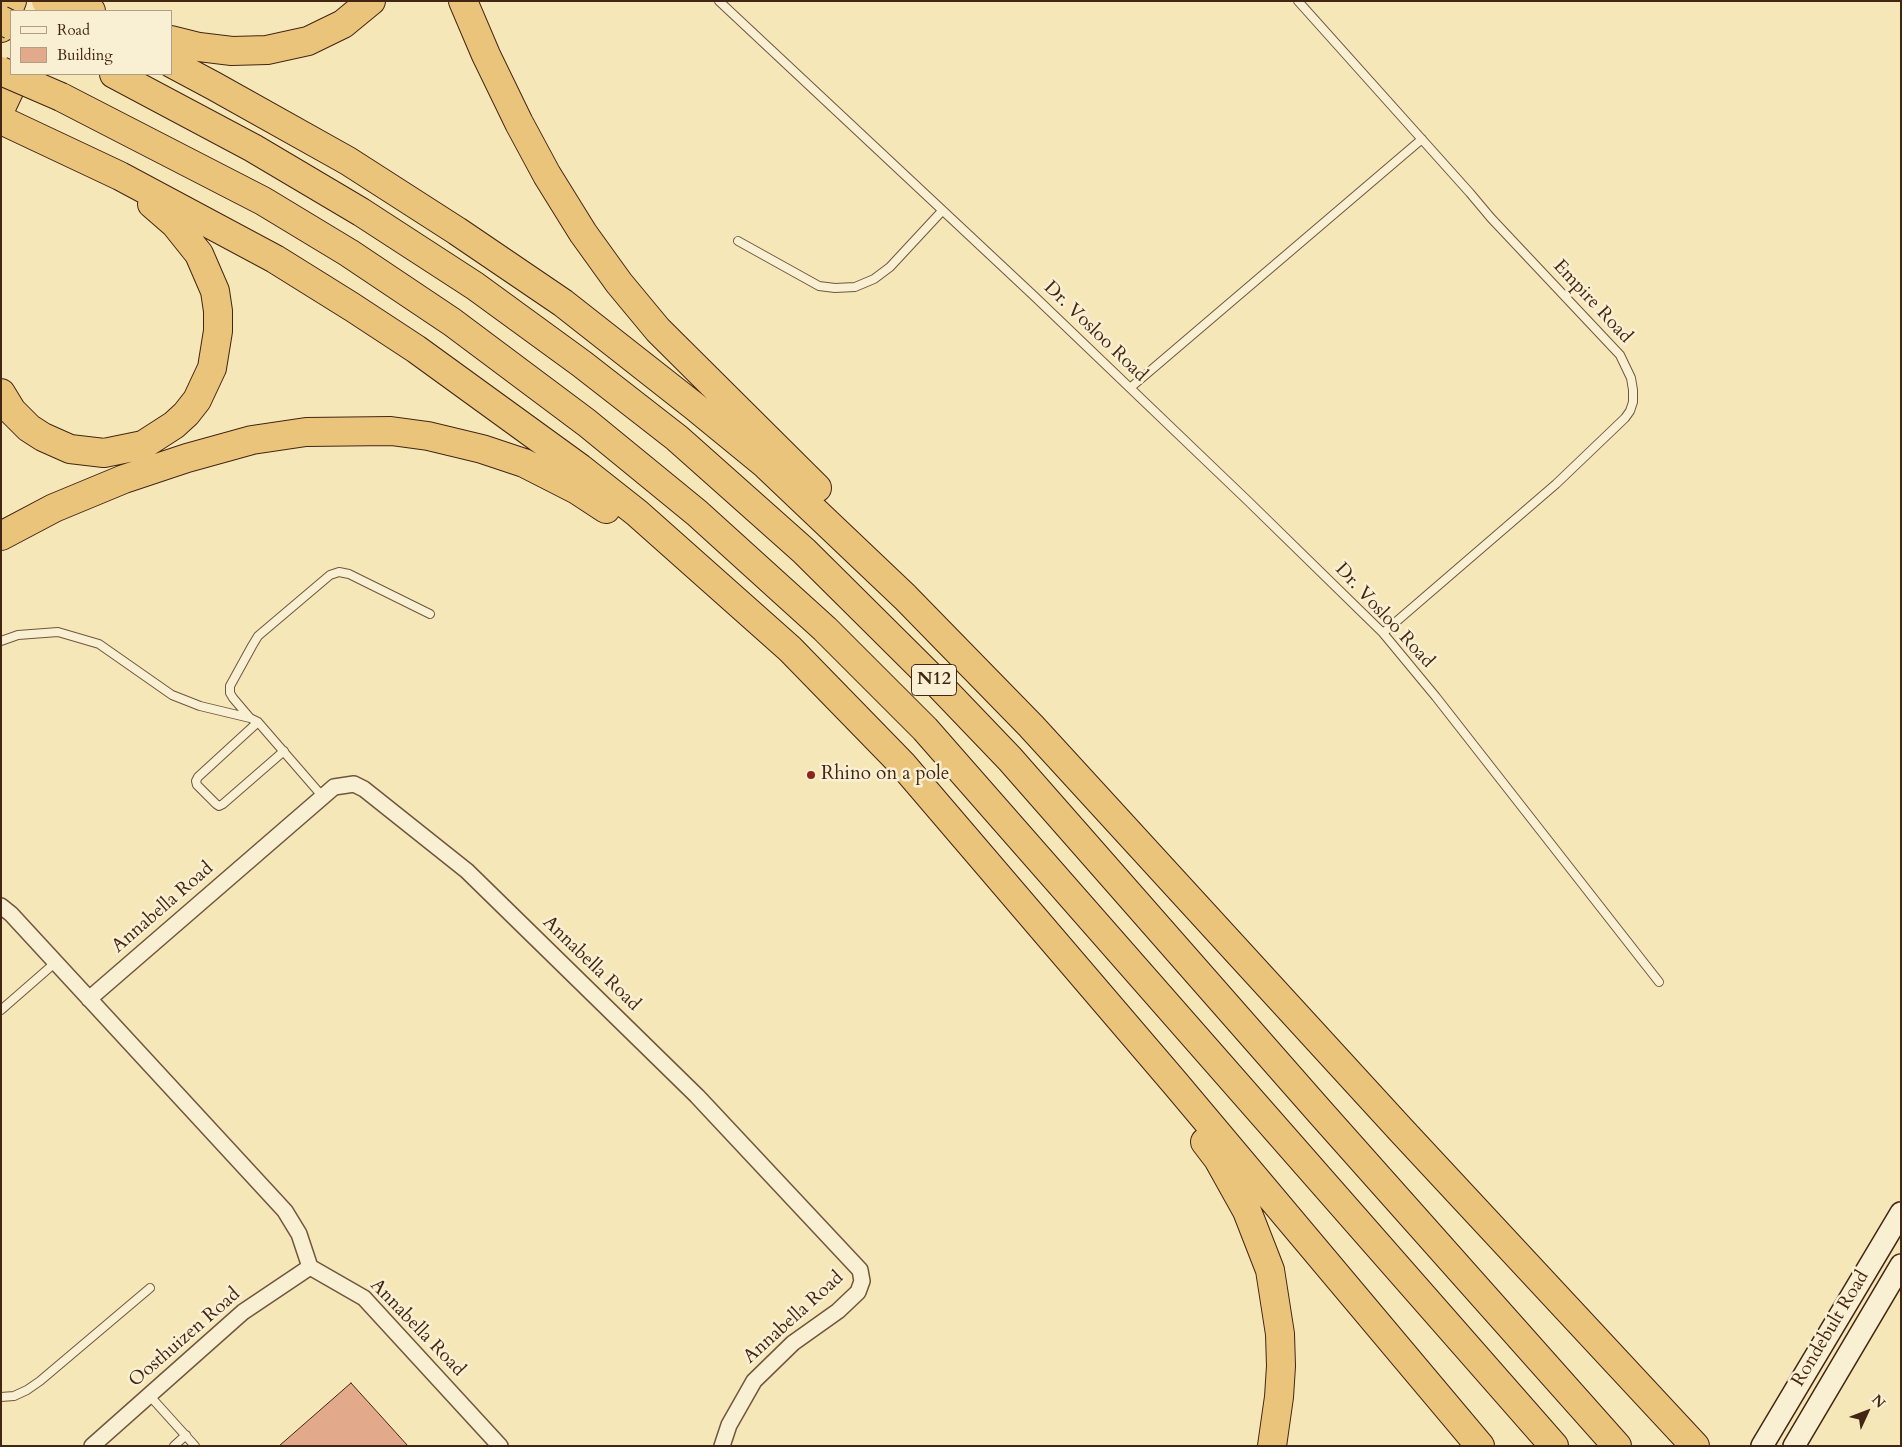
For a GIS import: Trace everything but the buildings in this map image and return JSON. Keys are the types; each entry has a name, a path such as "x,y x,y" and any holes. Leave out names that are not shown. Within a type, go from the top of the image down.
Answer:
{"highway":[{"path":"1,28 12,1"},
{"path":"46,1 65,10"},
{"path":"69,1 89,10"},
{"path":"172,40 200,48 267,50 308,41 343,24 371,1"},
{"path":"463,1 518,123 546,175 583,233 619,283 658,330 864,536 973,649 1014,696 1031,726"},
{"path":"172,64 348,161 457,231 563,304 631,356 766,465 905,597 1031,726 1401,1130 1695,1446"},
{"name":"N12","path":"12,75 61,97 263,201 349,253 452,322 586,422 697,513 818,622 925,728 1554,1446"},
{"path":"17,75 2,111 49,142 120,176 274,260 352,307 416,349 580,468 630,507 790,650 903,766 1175,1083 1480,1446"},
{"name":"N12","path":"116,75 253,148 361,212 475,286 582,364 677,438 804,552 941,687 1010,759 1616,1446"},
{"path":"1,393 12,411 28,428 43,437 70,449 104,453 143,445 156,438 174,426 197,400 212,368 218,331 215,291 208,271 199,254 174,224 120,176"},
{"path":"1,536 54,508 124,479 187,458 252,440 306,432 346,430 391,431 428,436 482,449 524,463 577,490 619,518 790,650"},
{"path":"1092,987 1218,1159 1247,1211 1261,1243 1270,1270 1280,1334 1280,1382 1272,1446"},
{"path":"1534,1272 1716,1446"}],"main road":[{"name":"Rondebult Road","path":"1762,1446 1901,1213"},
{"name":"Rondebult Road","path":"1794,1446 1901,1265"}],"street":[{"name":"Annabella Road","path":"89,998 334,787 354,784 364,789 467,871 697,1096 860,1270 862,1281 858,1292 838,1311 793,1343 754,1381 729,1425 722,1446"},
{"path":"1,906 11,914 56,962 285,1211 299,1234 310,1267"},
{"name":"Annabella Road","path":"310,1267 364,1298 500,1446"},
{"name":"Oosthuizen Road","path":"92,1446 243,1312 310,1267"}],"lane":[{"name":"Dr. Vosloo Road","path":"719,1 1130,388 1383,633 1436,697 1660,982"},
{"name":"Empire Road","path":"1298,1 1491,218 1620,355 1631,378 1633,402 1625,418 1556,484 1383,633"},
{"path":"1130,388 1422,139"},
{"path":"738,241 819,286 834,288 855,286 874,279 890,267 942,211"},
{"path":"250,718 233,698 230,693 230,686 252,646 263,632 330,575 339,572 349,574 430,614"},
{"path":"1,641 18,635 58,632 99,644 172,695 200,706 250,718 258,722 323,797"},
{"path":"258,722 198,777 197,785 219,806 224,804 284,751"},
{"path":"1,1010 56,962"},
{"path":"1,1397 14,1396 28,1390 150,1288"},
{"path":"149,1395 195,1446"},
{"path":"174,1446 186,1435"}],"place":[{"name":"Rhino on a pole","path":"811,775"}]}
